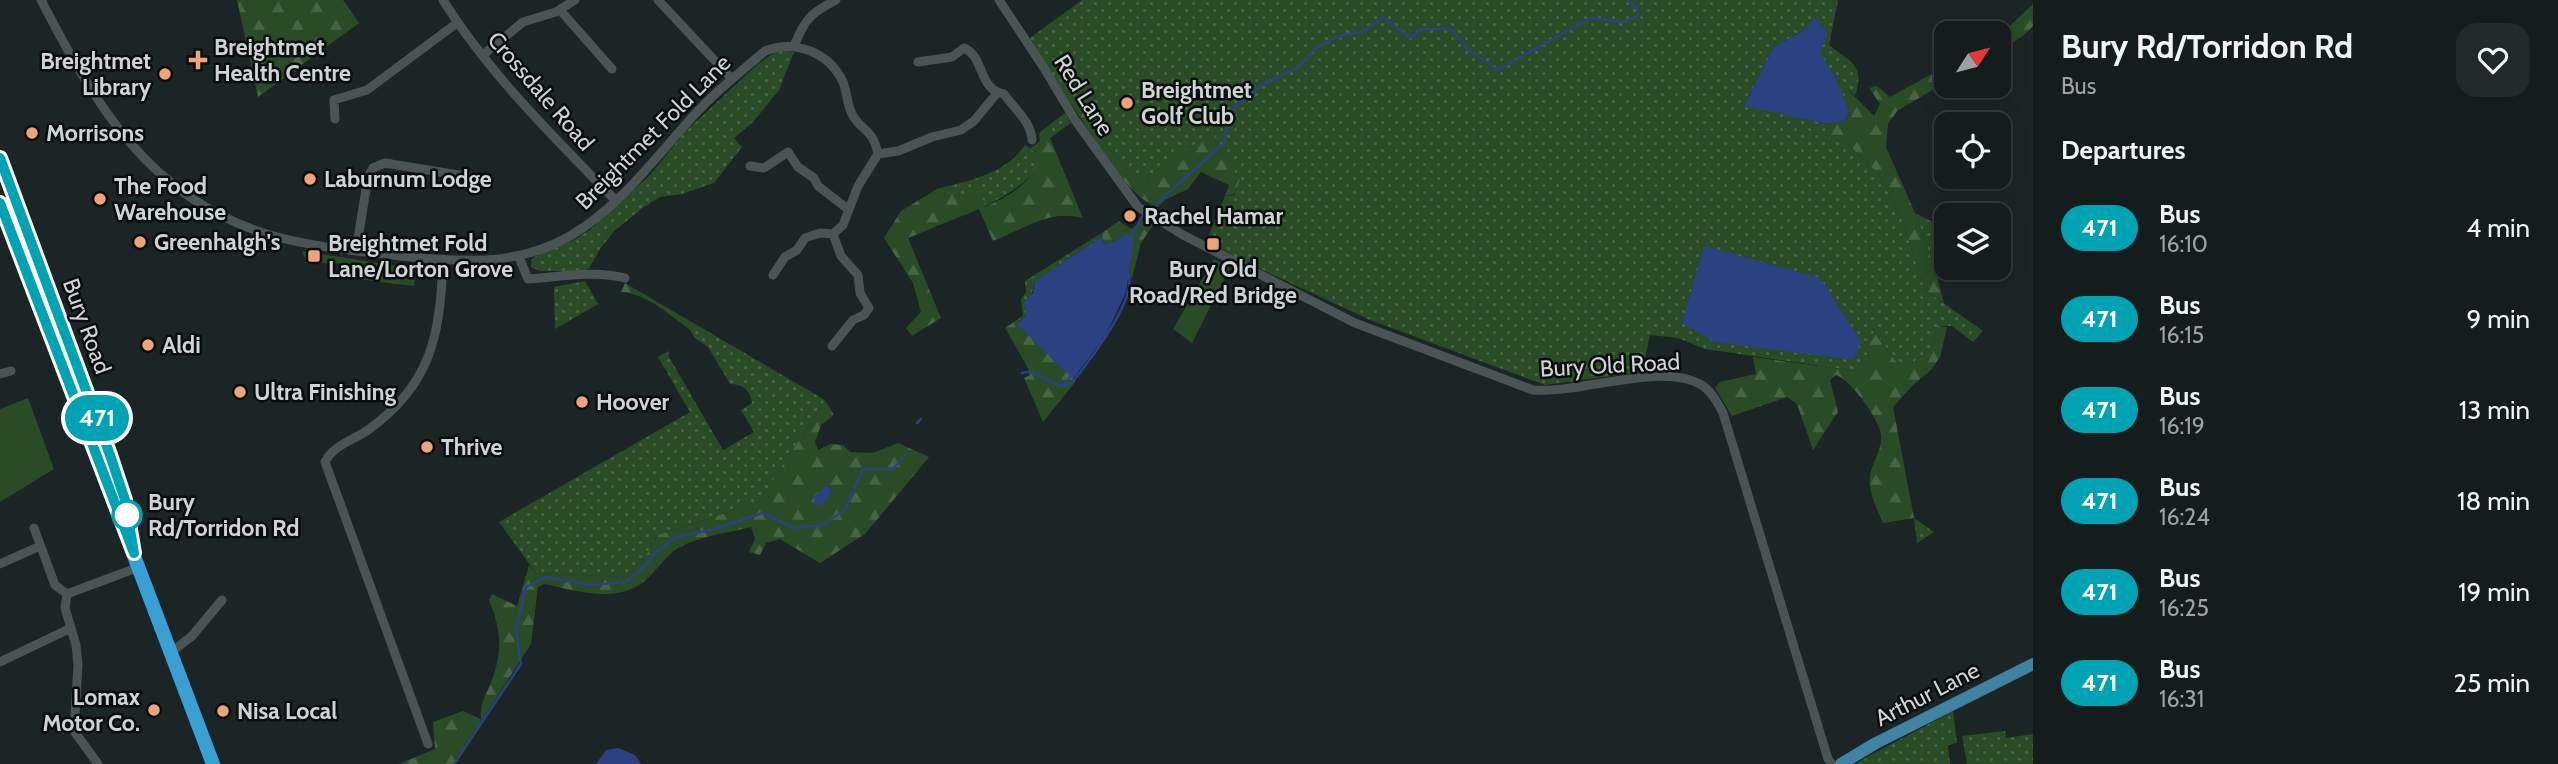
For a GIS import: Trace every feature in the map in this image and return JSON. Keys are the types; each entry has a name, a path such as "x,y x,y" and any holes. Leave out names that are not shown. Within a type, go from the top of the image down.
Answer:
{"highway":[{"name":"Bury Road","path":"0,158 6,191 110,455 125,500 134,553"},
{"name":"Bury Road","path":"0,203 134,553 207,762"}],"main road":[{"name":"Arthur Lane","path":"1841,764 1876,743 2033,664"}],"street":[{"name":"Breightmet Fold Lane","path":"41,0 72,60 112,122 143,158 171,183 235,222 269,234 356,251 443,260 481,262 519,257 568,237 616,201 689,121 732,79 765,51 778,45 795,44"},
{"name":"Crossdale Road","path":"443,0 457,23 547,130 616,201"},
{"path":"483,55 523,22 560,10 576,0"},
{"path":"659,0 732,79"},
{"path":"836,0 820,8 803,23 795,44 812,52 838,72 853,116 870,132 878,154"},
{"name":"Red Lane","path":"999,0 1044,68 1074,120 1138,207 1153,218"},
{"path":"560,10 612,69"},
{"path":"335,119 334,100 362,93 372,87 457,23"},
{"path":"915,63 952,57 964,48 972,51 986,84 997,93 1004,94 1024,118 1031,132 1031,141"},
{"path":"772,277 785,257 797,250 805,238 820,233 833,234 843,225 858,186 878,154 898,151 932,137 961,130 974,121 997,93"},
{"path":"748,167 764,168 772,165 787,148 801,171 814,177 818,186 849,210"},
{"path":"356,251 368,177 373,168 385,163 483,179"},
{"path":"450,174 451,163"},
{"name":"Bury Old Road","path":"1153,218 1355,323 1533,390 1561,390 1665,377 1691,380 1702,385 1710,392 1723,413 1828,760 1832,764"},
{"path":"831,346 839,340 853,320 864,315 869,308 860,293 858,275 841,256 833,234"},
{"path":"519,257 528,279 596,274 625,278"},
{"path":"428,744 325,467 331,453 387,416 407,397 421,375 432,353 438,330 443,260"},
{"path":"0,374 11,371"},
{"path":"34,528 55,585 67,594"},
{"path":"0,564 40,546"},
{"path":"67,594 139,568"},
{"path":"67,594 65,608 78,665 74,731 98,764"},
{"path":"170,653 192,636 222,600"},
{"path":"0,662 71,628"}],"green space":[{"path":"237,0 343,0 359,23 258,97"},
{"name":"Breightmet Golf Club","path":"1082,0 1838,0 1829,45 1850,61 1857,71 1858,86 1855,96 1846,88 1844,101 1836,79 1805,30 1774,47 1745,105 1828,124 1825,135 1845,141 1880,176 1902,220 1925,290 1983,331 1973,342 1952,326 1937,326 1932,349 1902,370 1875,332 1869,340 1869,352 1856,371 1705,349 1678,338 1650,335 1642,372 1545,385 1370,320 1237,258 1207,240 1225,196 1234,195 1240,180 1216,144 1213,132 1145,178 1136,174 1117,158 1078,105 1073,107 1030,38"},
{"path":"2033,4 2033,26 2011,44 2011,25"},
{"path":"778,50 794,52 779,90 753,122 734,138 742,147 714,183 682,194 660,197 644,207 614,231 590,267 584,271 540,271 531,267 534,257 574,240 591,229 650,175 685,132 758,64"},
{"path":"1934,73 1934,89 1897,111 1888,124 1886,147 1915,213 1934,266 1934,280 1938,280 1944,303 1925,290 1902,220 1880,176 1845,141 1824,136 1828,124 1845,121 1849,111 1844,101 1846,88 1874,116 1880,104 1869,88 1877,86 1890,97"},
{"path":"1078,105 1117,158 1127,168 1145,178 1214,131 1216,144 1240,180 1234,194 1225,196 1229,185 1201,172 1188,189 1165,200 1155,210 1151,208 1150,203 1131,187 1109,160 1073,107"},
{"path":"1065,113 1071,123 1054,135 1049,125"},
{"path":"1049,125 1054,135 1050,138 1083,218 1048,218 993,241 979,209 908,238 941,318 912,336 906,328 921,312 913,283 884,238 901,211 937,189 948,186 966,197 976,190 986,203 982,208 1009,195 1031,175 1037,158 1031,148 1040,141 1039,133"},
{"path":"1025,145 1036,153 1038,162 1033,172 1012,191 988,205 979,209 948,186 980,177 1001,167"},
{"path":"1915,213 1934,223 1934,266"},
{"path":"1143,220 1153,225 1141,243 1132,278 1129,275 1133,238 1127,234 1106,245 1100,234 1119,221 1131,229"},
{"path":"1100,234 1101,237 1035,281 1026,316 1020,321 1018,319 1023,316 1021,299 1026,292 1025,281"},
{"path":"302,251 416,269 414,286 349,278 339,263 307,263"},
{"path":"1214,259 1230,268 1192,343 1173,329"},
{"path":"585,281 598,304 555,329 554,287"},
{"path":"625,283 695,324 690,330 649,301 621,292"},
{"path":"1018,319 1018,324 1076,381 1043,422 1024,378 1030,375 1028,368 1005,328"},
{"path":"695,324 825,400 759,502 658,535 644,558 626,577 536,573 499,522 690,412 658,357 669,351 669,357 723,450 754,432 741,410 752,403 750,395 739,385 730,384 708,347 695,338 690,330"},
{"path":"1937,326 1947,327 1940,357 1932,369 1893,407 1914,518 1883,523 1870,488 1871,471 1881,434 1863,400 1842,378 1836,375 1830,380 1838,412 1813,450 1797,404 1787,397 1732,416 1715,388 1720,382 1756,374 1753,357 1856,371 1869,352 1869,340 1874,331 1902,370 1932,349"},
{"path":"28,398 54,469 0,502 0,409"},
{"path":"825,400 834,415 821,425 815,442 818,450 830,444 843,445 850,452 873,453 898,443 929,457 865,534 820,563 780,539 766,543 760,555 749,552 755,539 751,527 704,538 678,548 647,579 623,592 597,594 544,584 538,587 531,644 454,764 399,764 435,749 433,722 463,711 481,719 483,702 496,667 499,648 496,619 489,600 492,594 517,606 529,565 536,573 626,577 644,558 658,535 759,502"},
{"path":"1914,518 1934,532 1917,543"},
{"path":"1953,711 1957,743 1948,745 1950,764 1854,764"},
{"path":"2005,731 2006,738 2033,734 2033,764 1967,764 1962,736"}],"water":[{"path":"1814,17 1828,33 1820,53 1836,79 1849,111 1845,121 1828,124 1744,106 1774,47 1805,30"},
{"path":"1127,234 1134,238 1126,292 1106,335 1073,379 1017,324 1026,316 1024,303 1033,293 1035,281 1101,237 1106,245"},
{"path":"1704,246 1820,278 1861,341 1854,360 1714,342 1682,323"},
{"path":"827,485 832,493 820,506 814,503 814,497"},
{"path":"618,748 635,755 641,764 596,764 606,750"}],"waterway":[{"path":"1148,211 1224,143 1230,112 1263,84 1299,67 1316,47 1343,35 1361,32 1383,18 1411,38 1421,29 1452,29 1466,48 1498,70 1590,18 1624,22 1637,16 1638,9 1627,0"},
{"path":"1131,237 1143,215"},
{"path":"1022,373 1035,373 1058,385 1071,384 1099,347 1119,314 1126,298 1128,273"},
{"path":"1062,386 1071,376"},
{"path":"917,423 921,419"},
{"path":"454,764 521,664 516,629 526,587 546,577 591,585 626,582 644,567 656,552 676,537 715,529 762,513 795,528 822,525 845,510 863,469 893,469 905,455"}],"bus line":[{"name":"471","path":"0,158 110,455 125,500 134,553 0,203"}],"place":[{"name":"Breightmet Health Centre","path":"198,60"},
{"name":"Breightmet Library","path":"165,74"},
{"name":"Breightmet Golf Club","path":"1127,103"},
{"name":"Morrisons","path":"32,133"},
{"name":"Laburnum Lodge","path":"310,179"},
{"name":"The Food Warehouse","path":"100,199"},
{"name":"Rachel Hamar","path":"1130,216"},
{"name":"Greenhalgh's","path":"140,242"},
{"name":"Bury Old Road/Red Bridge","path":"1213,244"},
{"name":"Breightmet Fold Lane/Lorton Grove","path":"314,256"},
{"name":"Aldi","path":"148,345"},
{"name":"Ultra Finishing","path":"240,392"},
{"name":"Hoover","path":"582,402"},
{"name":"Thrive","path":"427,447"},
{"name":"Bury Rd/Torridon Rd","path":"127,515"},
{"name":"Lomax Motor Co.","path":"154,710"},
{"name":"Nisa Local","path":"223,711"}]}
